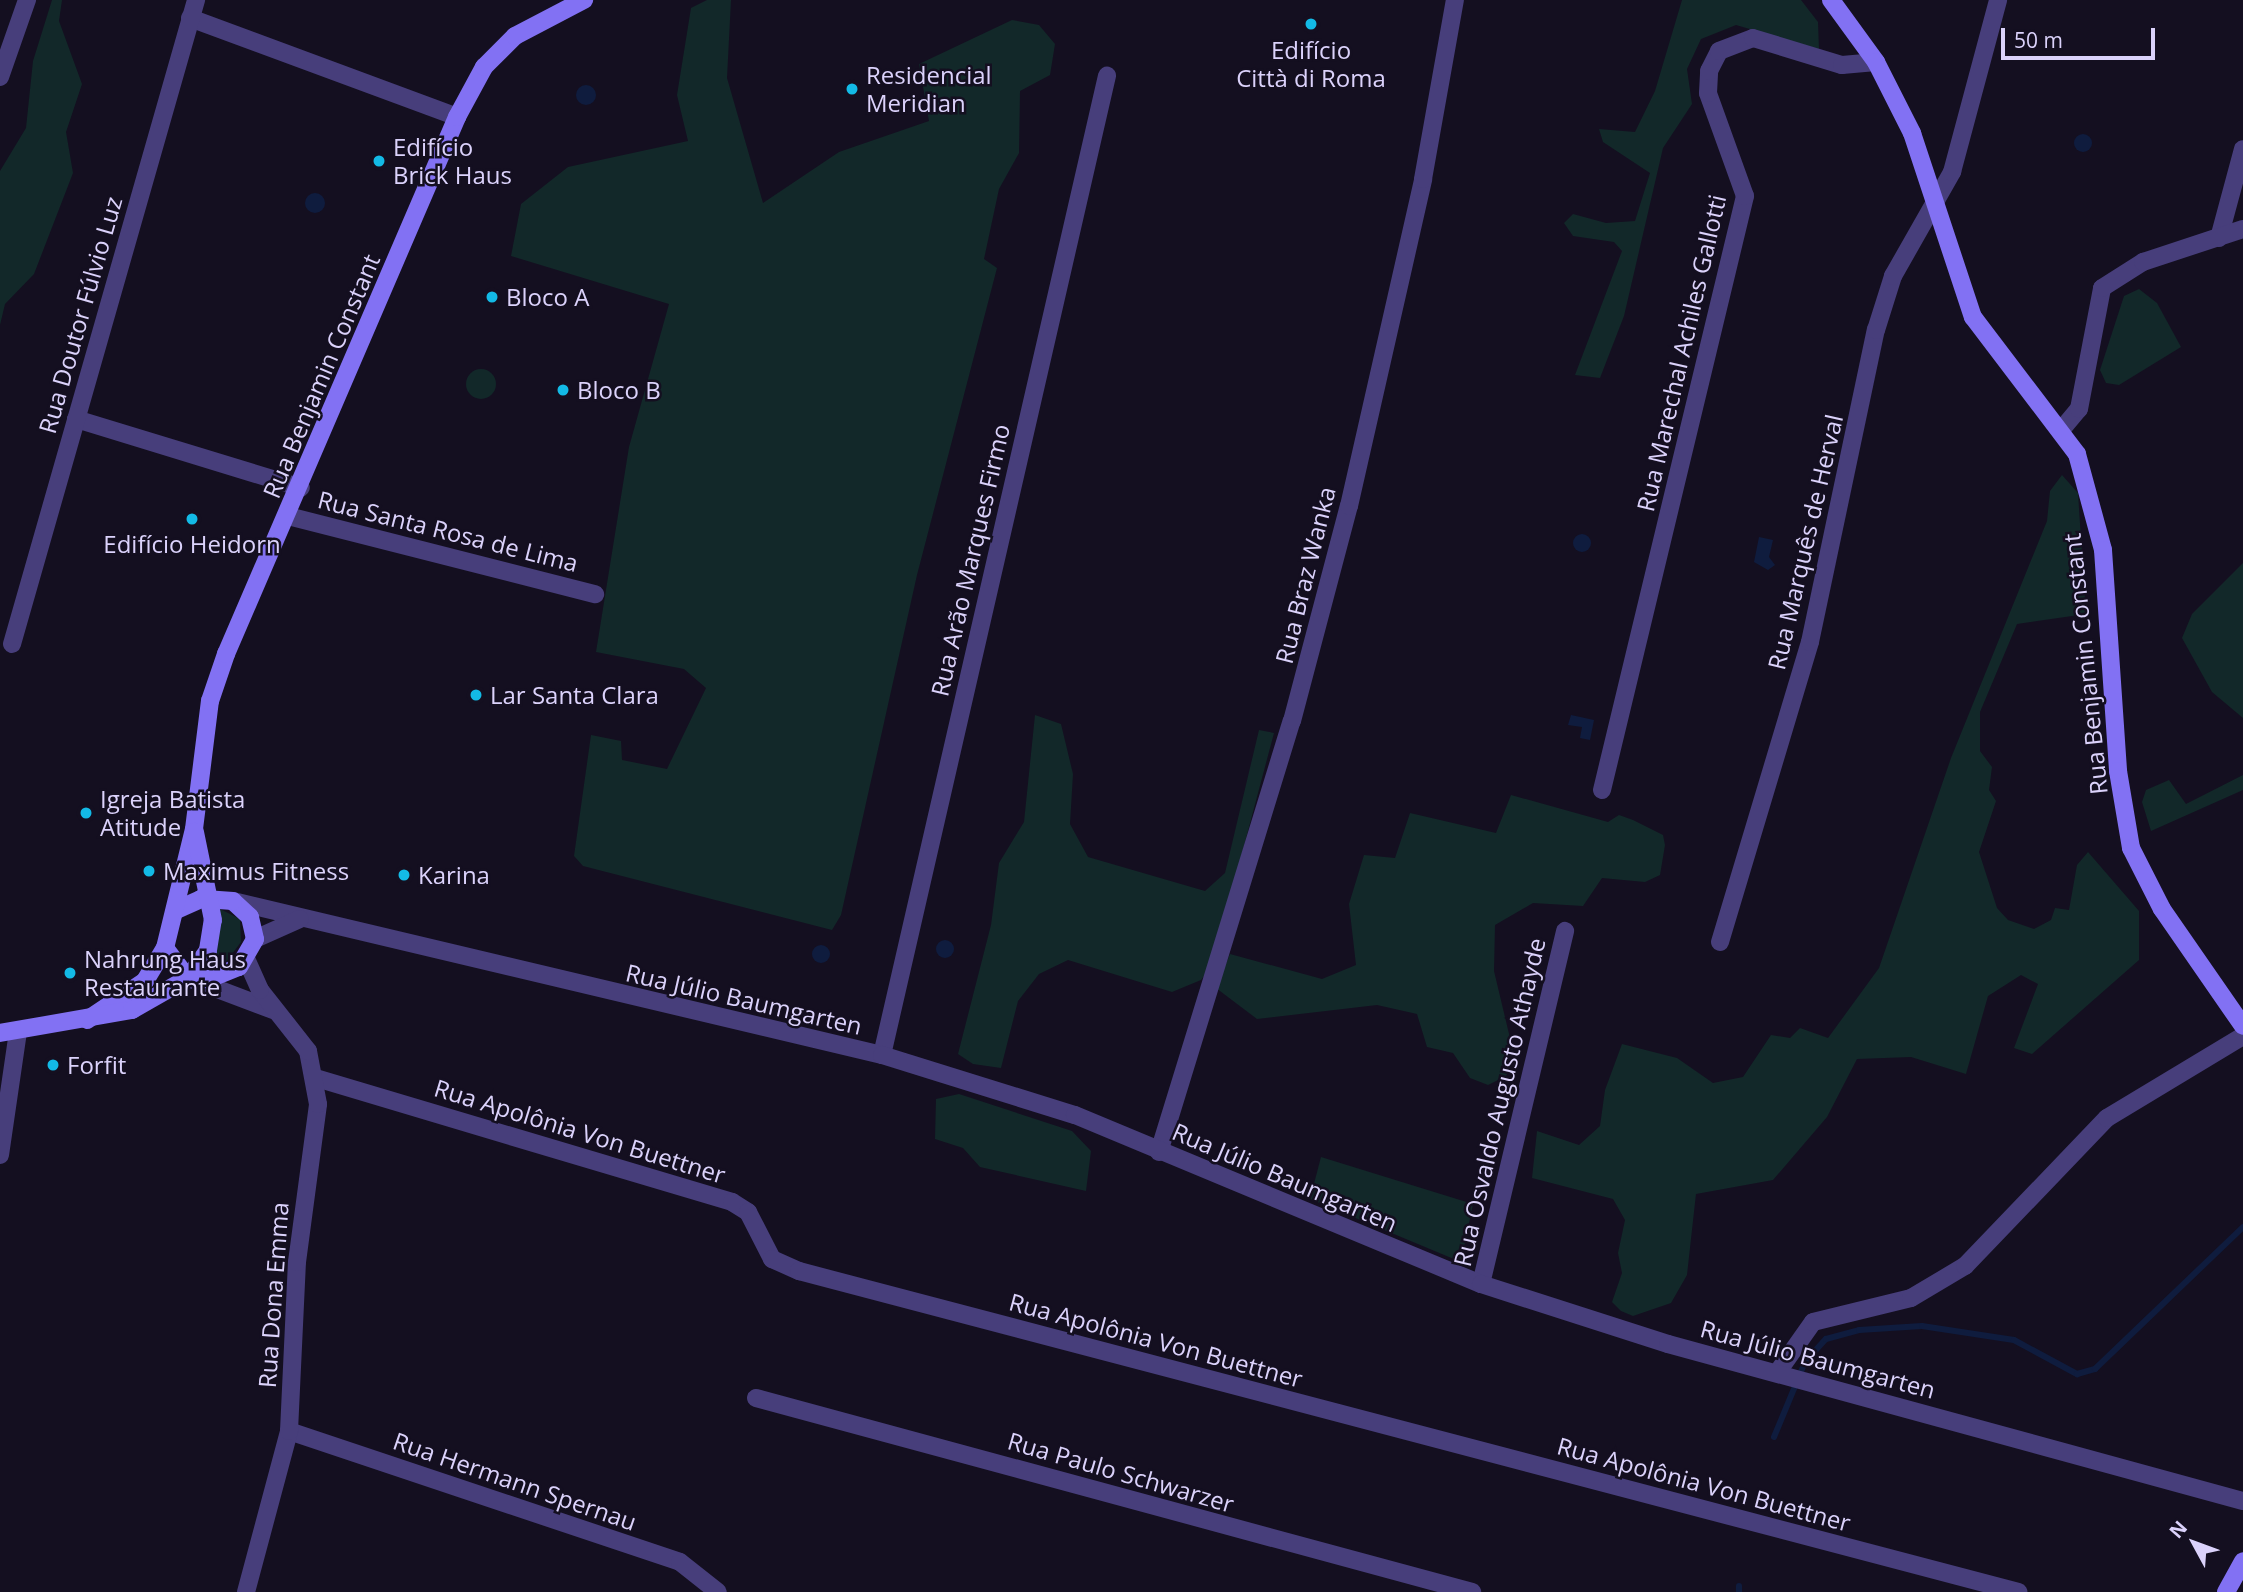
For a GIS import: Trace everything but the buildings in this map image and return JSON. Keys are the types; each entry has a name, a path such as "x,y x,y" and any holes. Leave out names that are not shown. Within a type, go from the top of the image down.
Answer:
{"main road":[{"name":"Rua Benjamin Constant","path":"87,1020 145,981 165,948 194,829 210,701 457,117 484,67 515,36 584,0"},
{"name":"Rua Benjamin Constant","path":"1830,0 1876,62 1938,200 1973,317 2062,429 2086,480 2103,550 2118,771 2131,848 2162,909 2243,1026"},
{"name":"Rua Benjamin Constant","path":"9,1032 132,1010 188,978 208,950 212,898 194,829"},
{"path":"165,948 188,978 222,977 246,959 255,939 250,917 233,901 212,898 176,910"},
{"path":"2226,1592 2243,1561"}],"street":[{"path":"0,77 27,0"},
{"name":"Rua Doutor Fúlvio Luz","path":"12,644 195,0"},
{"name":"Rua Braz Wanka","path":"1159,1152 1289,732 1345,519 1423,179 1455,0"},
{"name":"Rua Marquês de Herval","path":"1720,942 1810,642 1875,330 1893,276 1952,172 1998,0"},
{"path":"190,18 457,117"},
{"name":"Rua Marechal Achiles Gallotti","path":"1602,790 1745,196 1708,93 1709,71 1719,51 1753,38 1842,65 1876,62"},
{"name":"Rua Arão Marques Firmo","path":"882,1055 1107,76"},
{"path":"2219,238 2243,149"},
{"path":"2062,429 2079,409 2102,288 2143,262 2243,229"},
{"path":"76,419 301,488"},
{"name":"Rua Santa Rosa de Lima","path":"288,516 595,594"},
{"name":"Rua Júlio Baumgarten","path":"233,901 882,1055 1075,1115 1481,1284 1805,1382 2243,1501"},
{"path":"255,939 303,918"},
{"name":"Rua Osvaldo Augusto Athayde","path":"1481,1284 1565,931"},
{"name":"Rua Dona Emma","path":"246,959 274,1010 301,1039 316,1078 297,1262 289,1431 246,1592"},
{"name":"Rua Dona Emma","path":"188,978 274,1010"},
{"path":"0,1155 9,1032"},
{"path":"1782,1375 1813,1322 1911,1298 1965,1266 2107,1118 2243,1036"},
{"name":"Rua Apolônia Von Buettner","path":"316,1078 732,1202 748,1212 772,1259 799,1271 2018,1592"},
{"name":"Rua Paulo Schwarzer","path":"756,1398 1472,1592"},
{"name":"Rua Hermann Spernau","path":"289,1431 680,1562 718,1592"}],"green space":[{"path":"52,0 62,0 59,21 82,84 66,132 73,173 34,274 5,304 0,325 0,171 26,128 33,61"},
{"path":"707,0 731,0 727,78 763,203 839,152 929,121 919,64 1012,20 1039,25 1055,44 1050,75 1020,91 1019,153 999,189 984,259 997,268 917,575 841,915 832,930 583,866 574,856 591,735 621,741 622,760 667,769 706,688 684,669 596,652 629,447 669,304 511,256 521,204 568,167 688,141 677,95 691,8"},
{"path":"1682,0 1801,0 1818,22 1819,49 1736,25 1701,39 1687,69 1692,104 1663,148 1624,316 1600,378 1575,375 1622,251 1614,242 1573,236 1564,223 1573,214 1606,223 1635,221 1650,173 1603,142 1599,129 1635,132 1655,91"},
{"path":"2139,289 2157,303 2181,347 2119,385 2106,383 2100,370 2124,296"},
{"path":"481,369 492,373 496,384 492,395 481,399 470,395 466,384 470,373"},
{"path":"2062,475 2078,493 2086,614 2017,624 1980,712 1980,751 1992,767 1989,790 1996,801 1979,852 1997,908 2008,920 2034,929 2051,920 2055,908 2069,910 2077,865 2088,852 2139,911 2139,960 2032,1054 2014,1048 2038,984 2021,975 1988,996 1966,1074 1911,1057 1857,1059 1827,1117 1773,1180 1696,1194 1687,1275 1671,1303 1633,1316 1621,1311 1612,1302 1622,1273 1618,1253 1625,1220 1613,1199 1532,1178 1537,1131 1579,1145 1600,1126 1605,1090 1622,1044 1677,1058 1713,1083 1743,1077 1771,1035 1790,1038 1800,1028 1828,1038 1879,968 1951,758 2047,521 2050,491"},
{"path":"2243,563 2243,718 2212,692 2182,638 2192,614"},
{"path":"1035,715 1061,724 1073,774 1070,824 1088,857 1205,891 1225,873 1259,730 1274,733 1212,966 1201,980 1172,992 1068,960 1039,974 1018,1001 1001,1068 973,1064 958,1054 991,925 999,863 1024,822"},
{"path":"2243,775 2243,790 2151,831 2142,802 2146,790 2169,780 2186,804"},
{"path":"1511,795 1608,822 1619,815 1663,835 1665,845 1660,875 1645,882 1602,878 1583,906 1533,903 1495,925 1494,971 1515,1059 1506,1076 1488,1085 1470,1078 1453,1053 1427,1047 1417,1014 1377,1005 1257,1019 1216,988 1230,954 1322,979 1356,965 1349,904 1364,855 1395,858 1410,813 1496,833"},
{"path":"220,909 240,919 241,942 226,962 208,968"},
{"path":"959,1094 1072,1131 1091,1151 1086,1191 980,1167 963,1148 935,1139 936,1099"},
{"path":"1321,1157 1473,1204 1461,1262 1310,1199"}],"water":[{"path":"582,85 590,85 596,95 590,105 582,105 576,99 576,91"},
{"path":"2083,134 2089,137 2092,143 2089,149 2083,152 2077,149 2074,143 2077,137"},
{"path":"315,193 322,196 325,203 322,210 315,213 308,210 305,203 308,196"},
{"path":"1582,534 1588,537 1591,543 1588,549 1582,552 1576,549 1573,543 1576,537"},
{"path":"1759,537 1773,540 1769,557 1775,565 1768,570 1754,562"},
{"path":"1571,715 1594,720 1590,740 1580,738 1582,727 1568,725"},
{"path":"945,940 951,943 954,949 951,955 945,958 939,955 936,949 939,943"},
{"path":"821,945 827,948 830,954 827,960 821,963 815,960 812,954 815,948"}],"waterway":[{"path":"1774,1437 1805,1362 1826,1339 1859,1330 1922,1326 2014,1340 2077,1374 2095,1369 2243,1227"},
{"path":"1739,1586 1739,1592"}],"place":[{"name":"Edifício Città di Roma","path":"1311,24"},
{"name":"Residencial Meridian","path":"852,89"},
{"name":"Edifício Brick Haus","path":"379,161"},
{"name":"Bloco A","path":"492,297"},
{"name":"Bloco B","path":"563,390"},
{"name":"Edifício Heidorn","path":"192,519"},
{"name":"Lar Santa Clara","path":"476,695"},
{"name":"Igreja Batista Atitude","path":"86,813"},
{"name":"Maximus Fitness","path":"149,871"},
{"name":"Karina","path":"404,875"},
{"name":"Nahrung Haus Restaurante","path":"70,973"},
{"name":"Forfit","path":"53,1065"}]}
